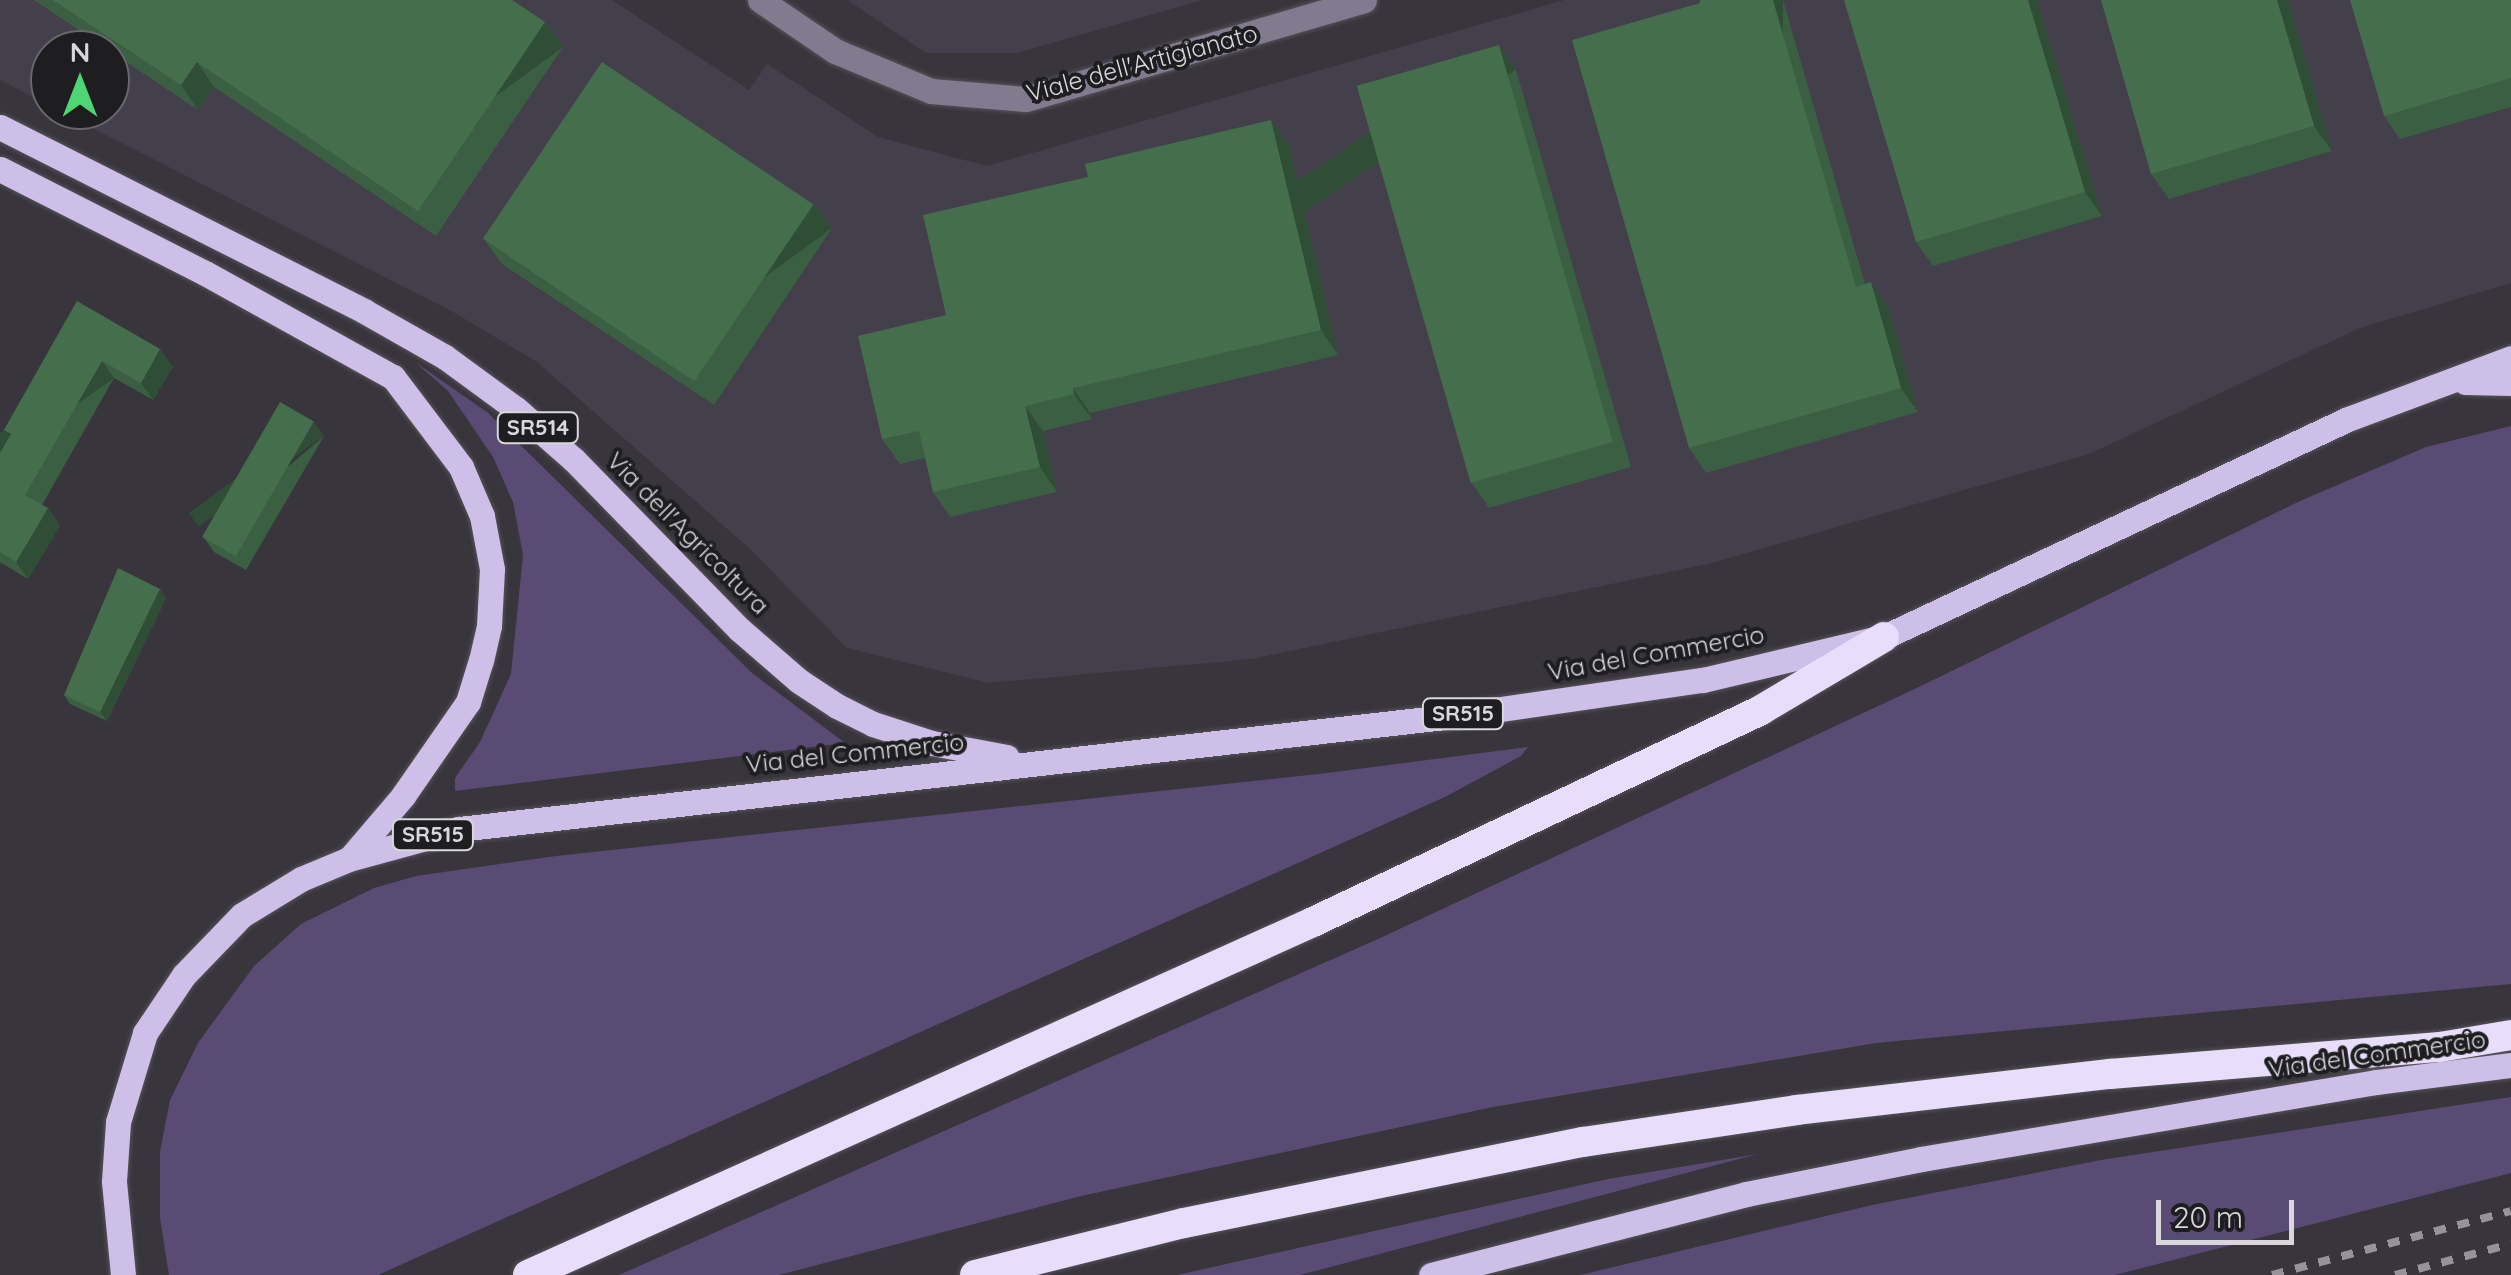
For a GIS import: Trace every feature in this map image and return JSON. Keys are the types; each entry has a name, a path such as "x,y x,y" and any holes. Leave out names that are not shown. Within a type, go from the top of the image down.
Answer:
{"highway":[{"name":"Via del Commercio","path":"528,1275 1295,930 1761,710 1884,637"},
{"name":"Via del Commercio","path":"975,1275 1184,1223 1582,1142 1797,1110 2032,1083 2440,1047 2511,1035"}],"main road":[{"name":"Via dell'Agricoltura","path":"0,127 364,310 445,357 545,434 739,628 799,681 837,706 873,724 932,744 1037,762"},
{"path":"0,170 205,273 393,378 461,467 482,516 492,569 489,626 472,688 468,702 403,796 349,859"},
{"name":"Via del Commercio","path":"123,1275 114,1181 118,1122 145,1033 184,975 242,915 300,879 349,859 459,829 1601,696 1703,680 1884,637 2348,419 2511,358"},
{"name":"Via del Commercio","path":"2450,381 2511,382"},
{"name":"Via del Commercio","path":"1431,1275 1746,1194 1902,1163 2376,1082 2511,1066"}],"street":[{"name":"Viale dell'Artigianato","path":"760,0 835,51 930,90 1026,99 1364,0"}],"shaded area":[{"path":"0,0 612,0 749,90 767,64 878,137 987,166 1564,0 2511,0 2511,283 2360,328 2089,454 1712,563 1252,659 989,683 847,648 750,549 537,362 453,312 96,130 130,130 130,30 30,30 30,96 0,80"},
{"path":"847,0 1203,0 1017,53 926,53"},
{"path":"415,362 487,412 752,673 845,743 455,791 455,778 480,742 511,674 523,555 513,502 493,457 448,391"},
{"path":"2511,426 2511,984 1876,1043 1493,1107 1081,1196 779,1275 619,1275 1378,939 1921,686 2300,501 2426,447"},
{"path":"1528,747 1521,756 1445,797 378,1275 169,1275 160,1218 160,1152 170,1100 198,1043 254,966 301,924 374,888 416,876 556,856 1327,773"},
{"path":"2511,1097 2511,1173 2115,1275 1580,1275 1872,1205 2101,1160"},
{"path":"1758,1154 1300,1275 1177,1275 1608,1179"}],"building":[{"path":"53,0 512,0 545,22 418,211 197,62 181,85 130,51 130,30 98,30"},
{"path":"1700,0 1773,0 1856,287 1871,282 1901,388 1689,448 1572,40"},
{"path":"1844,0 2028,0 2085,192 1916,242"},
{"path":"2101,0 2277,0 2314,126 2151,174"},
{"path":"2350,0 2511,0 2511,78 2384,116"},
{"path":"1499,45 1613,442 1471,483 1357,86"},
{"path":"602,62 813,205 694,381 483,239"},
{"path":"1271,120 1321,330 1073,388 1074,394 1025,406 1040,467 933,492 919,431 882,439 858,336 946,315 923,215 1088,177 1085,164"},
{"path":"77,301 160,349 141,383 102,361 25,495 48,508 16,562 0,552 0,453 11,434 4,430"},
{"path":"280,402 314,422 236,557 202,537"},
{"path":"118,568 160,589 100,712 64,695"}],"railway":[{"path":"2272,1275 2511,1211"},
{"path":"2395,1275 2511,1244"}]}
